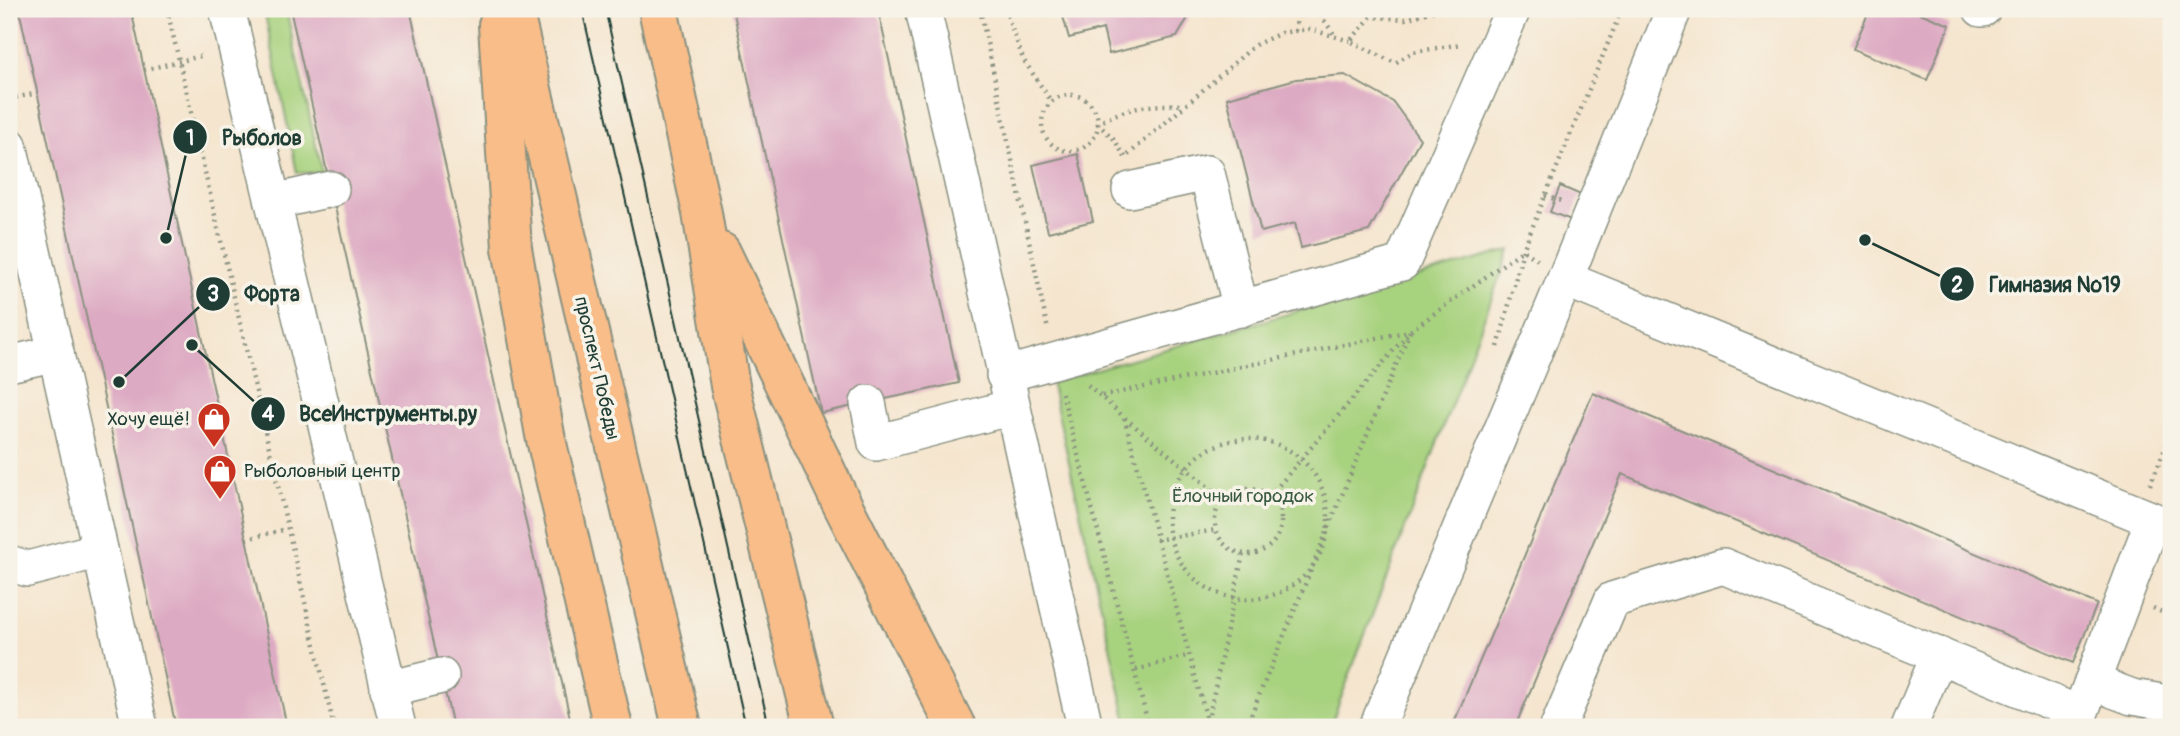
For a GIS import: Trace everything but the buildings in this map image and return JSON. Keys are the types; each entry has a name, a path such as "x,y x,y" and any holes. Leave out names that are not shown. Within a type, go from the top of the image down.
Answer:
{"main road":[{"path":"497,9 512,248 545,435 612,727"},
{"name":"проспект Победы","path":"513,9 682,727"},
{"path":"658,9 702,213 730,386 814,727"},
{"path":"702,213 839,498 956,727"}],"lane":[{"path":"227,9 398,727"},
{"path":"923,9 1084,727"},
{"path":"868,402 876,443 1008,391 1241,309 1402,263 1513,9"},
{"path":"1377,727 1565,279 1674,9"},
{"path":"9,145 140,727"},
{"path":"1127,174 1207,173 1241,309"},
{"path":"273,202 331,189"},
{"path":"1565,279 2153,520 2078,721 1939,656 1723,566 1612,600 1565,725"},
{"path":"9,364 56,353"},
{"path":"9,563 28,569 100,550"},
{"path":"1909,727 1939,656"},
{"path":"388,689 441,676"},
{"path":"2092,682 2132,697 2162,702 2171,708"}],"path":[{"path":"167,9 334,727"},
{"path":"1005,9 1023,59 1051,101"},
{"path":"1294,31 1299,9"},
{"path":"1316,9 1334,34"},
{"path":"1350,41 1371,17 1406,19 1440,9"},
{"path":"1494,360 1523,250 1622,9"},
{"path":"1127,174 1182,105 1255,45 1281,33 1309,29 1334,34 1395,63 1413,52 1474,40"},
{"path":"144,70 236,48"},
{"path":"9,100 38,93"},
{"path":"1066,95 1082,97 1094,108 1098,124 1093,139 1081,149 1065,151 1051,144 1042,131 1043,115 1051,101 1066,95"},
{"path":"1098,124 1112,114 1137,108 1160,104 1182,105"},
{"path":"1098,124 1114,139 1127,174"},
{"path":"1270,496 1410,331 1523,250"},
{"path":"1102,396 1410,331"},
{"path":"1246,727 1410,331"},
{"path":"1083,380 1223,499"},
{"path":"1124,417 1209,724"},
{"path":"2138,513 2171,435"},
{"path":"1247,439 1278,445 1301,460 1314,475 1326,503 1326,534 1321,549 1304,575 1292,585 1264,598 1234,598 1217,593 1192,576 1178,557 1170,538 1169,504 1174,489 1187,469 1203,453 1217,446 1247,439"},
{"path":"1246,488 1258,489 1270,496 1280,513 1279,532 1262,551 1243,554 1226,546 1216,530 1216,510 1223,499 1233,491 1246,488"},
{"path":"246,539 288,529"},
{"path":"1156,540 1216,530"},
{"path":"1209,724 1243,554"},
{"path":"1136,670 1190,655"}],"green space":[{"path":"264,9 286,9 322,173 297,173"},
{"name":"Ёлочный городок","path":"1510,250 1330,727 1128,727 1051,382"}],"tram line":[{"path":"582,9 746,727"},
{"path":"605,9 769,727"}],"place":[{"name":"Рыболов","path":"166,238"},
{"name":"Гимназия №19","path":"1865,240"},
{"name":"ВсеИнструменты.ру","path":"192,345"},
{"name":"Форта","path":"119,382"},
{"name":"Хочу ещё!","path":"214,449"},
{"name":"Рыболовный центр","path":"220,501"}]}
